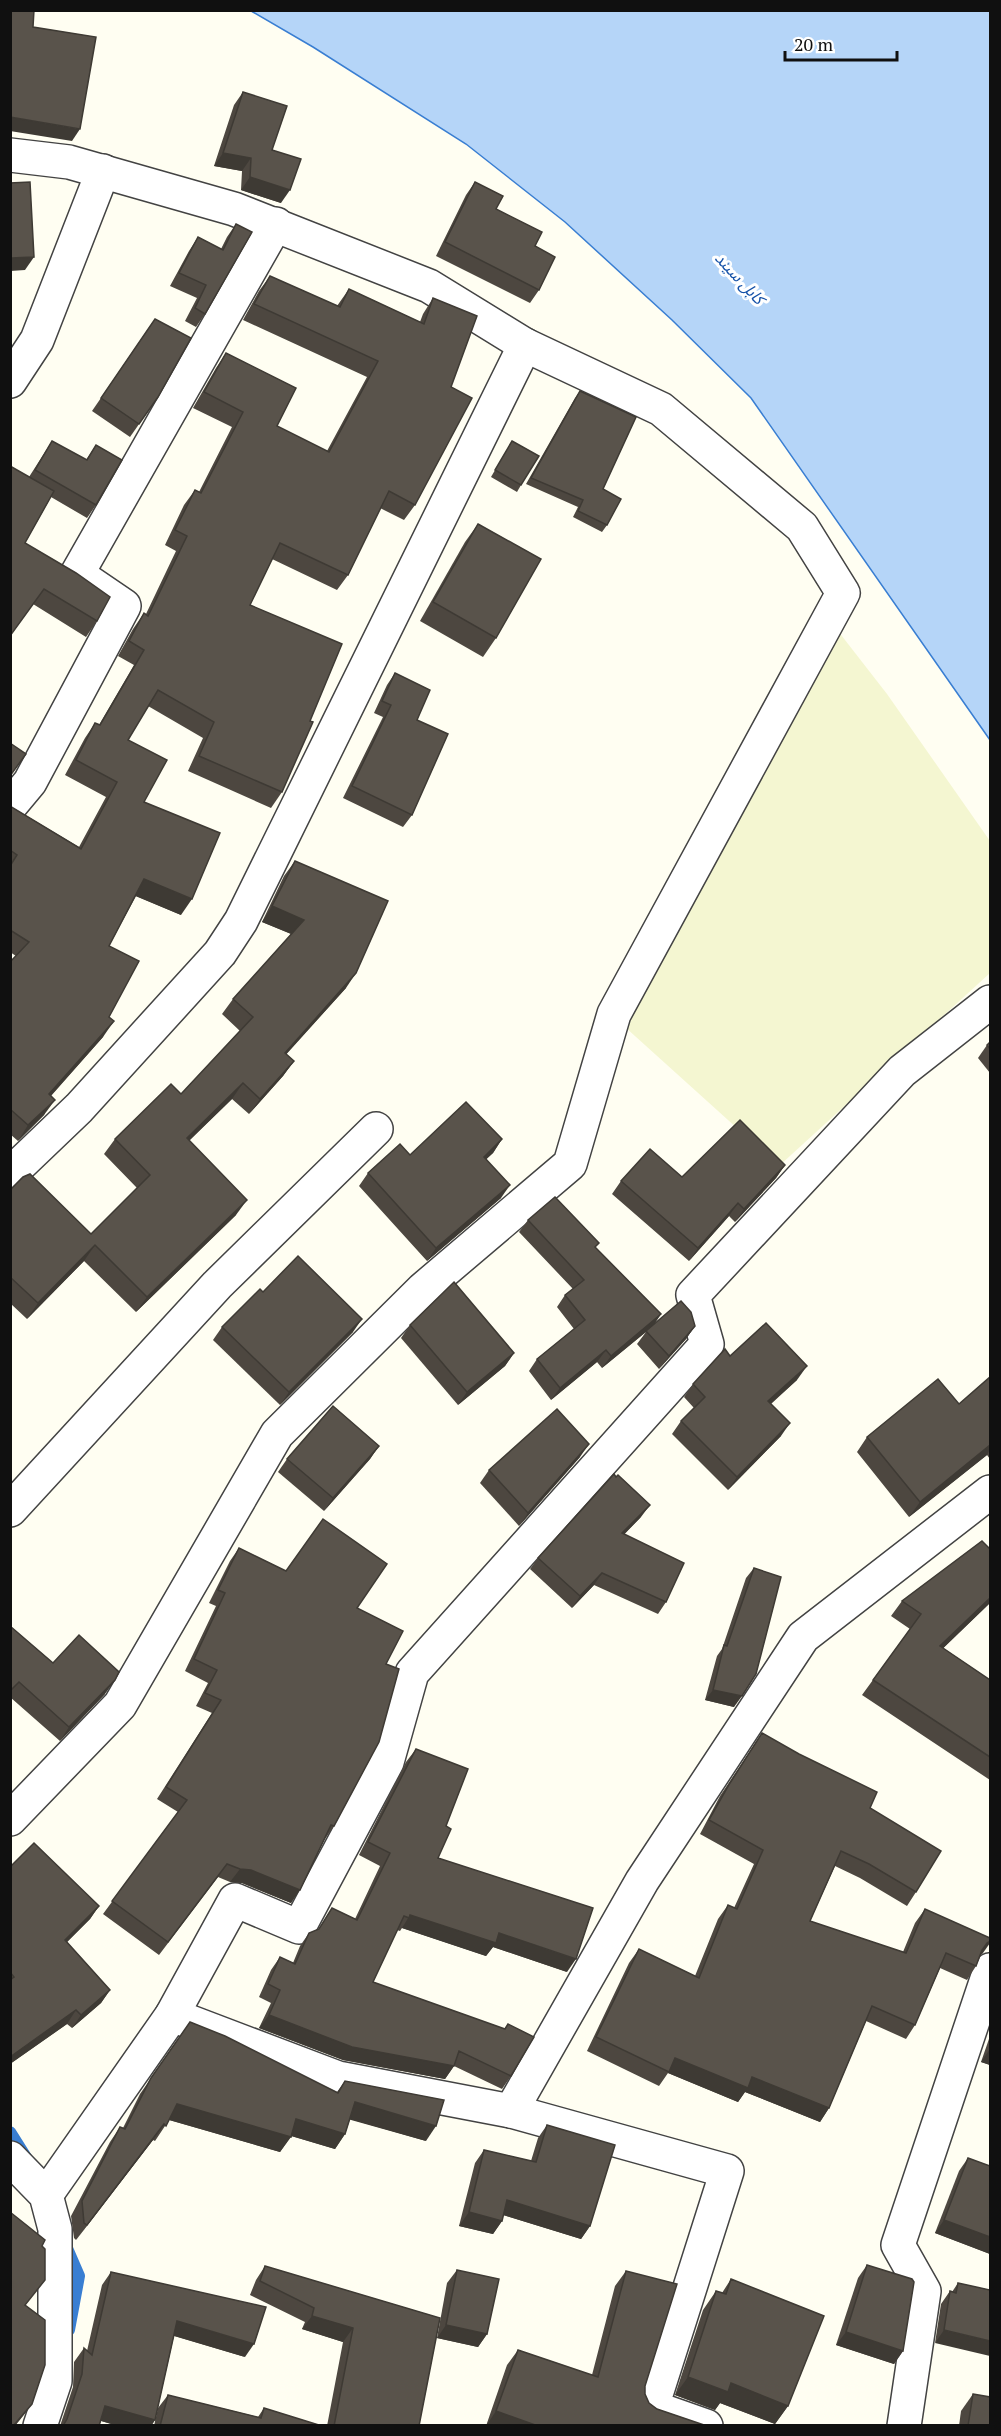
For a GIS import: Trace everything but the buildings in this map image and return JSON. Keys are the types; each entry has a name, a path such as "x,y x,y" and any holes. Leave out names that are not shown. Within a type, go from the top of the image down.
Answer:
{"street":[{"path":"10,155 69,162 234,209 429,286 525,345 661,409 802,527 843,592 614,1014 570,1164 423,1288 278,1434 120,1705 10,1819"},
{"path":"10,381 37,340 103,171"},
{"path":"10,806 30,782 124,606 77,574 276,224"},
{"path":"10,1174 79,1108 134,1048 220,953 241,921 525,345"},
{"path":"46,2195 172,2015 235,1900 299,1927 387,1762 412,1673 707,1344 693,1295 902,1071 990,1002"},
{"path":"10,1510 217,1285 376,1129"},
{"path":"512,2111 642,1881 803,1638 990,1492"},
{"path":"904,2426 924,2291 898,2245 990,1970"},
{"path":"172,2015 338,2078 512,2111 727,2171 652,2407 706,2426"},
{"path":"10,2158 46,2195 56,2229 56,2381 40,2426"}],"green space":[{"path":"838,631 887,694 990,841 990,973 779,1166 625,1027"}],"water":[{"name":"کابل سيند","path":"251,11 990,11 990,740 751,398 672,320 565,222 466,144 313,47"}],"waterway":[{"path":"10,2132 27,2159"},
{"path":"66,2246 79,2276 69,2330"}]}
